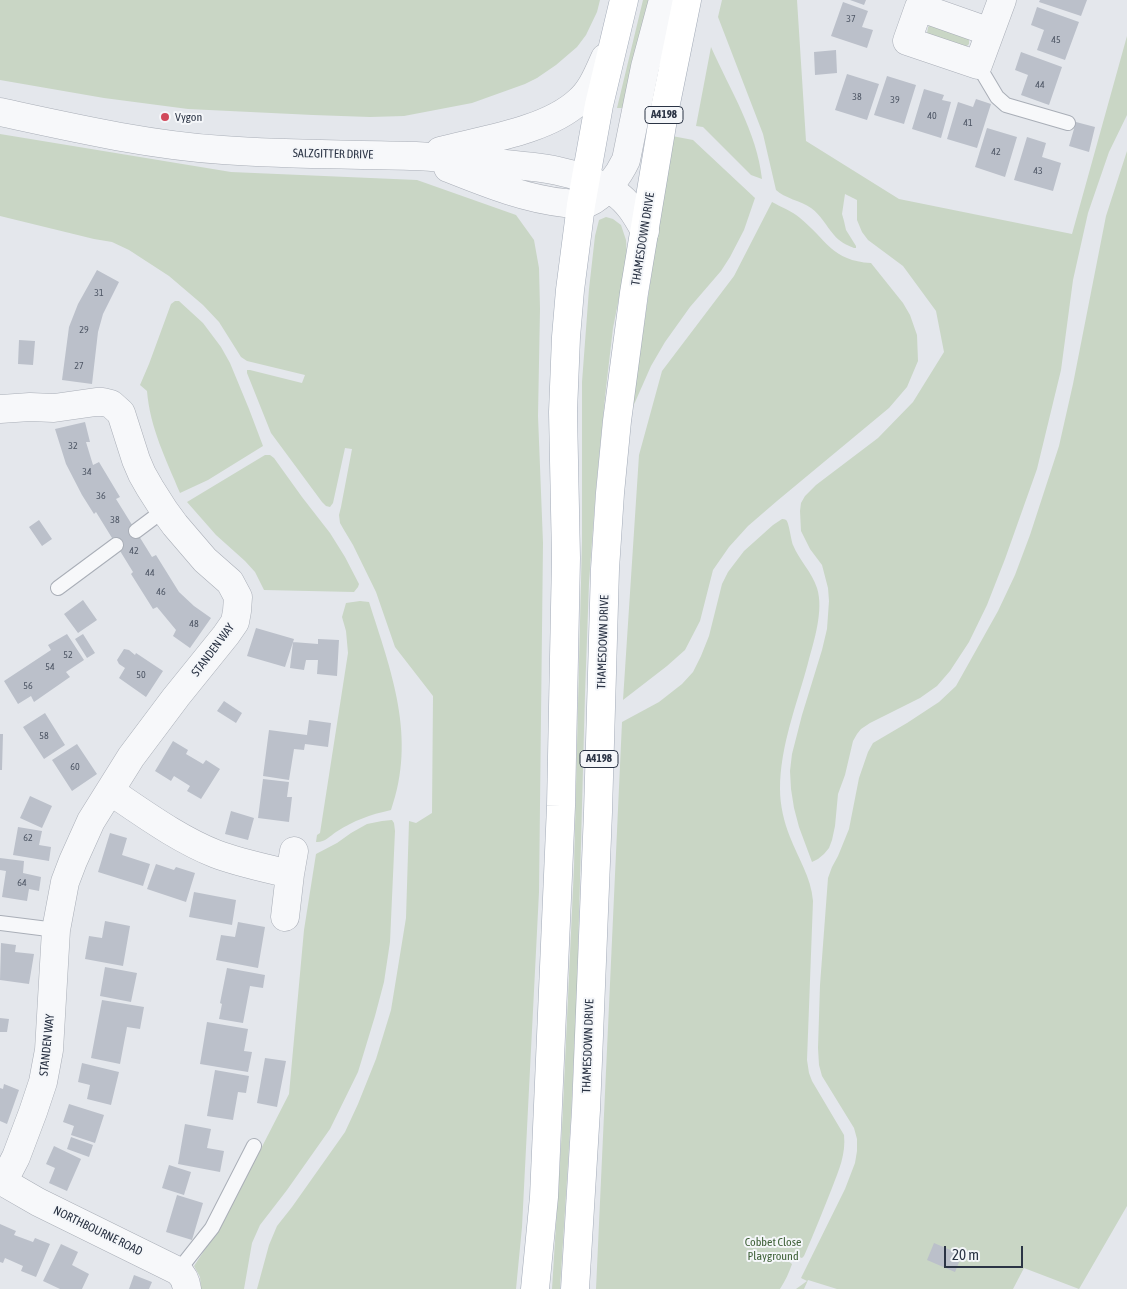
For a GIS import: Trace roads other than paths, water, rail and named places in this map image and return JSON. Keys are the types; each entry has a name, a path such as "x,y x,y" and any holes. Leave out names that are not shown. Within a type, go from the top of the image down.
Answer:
{"main road":[{"name":"A4198","path":"535,1289 544,1197 561,806 566,558 563,412 566,337 570,290 591,191 598,106 624,0"},
{"name":"THAMESDOWN DRIVE","path":"574,1289 586,1110 605,578 616,421 664,113 687,0"}],"street":[{"path":"418,156 499,188 558,203 591,191 620,172 626,160 645,67 663,0"},
{"path":"990,32 916,4 906,41 978,65 1002,0"},
{"path":"418,156 529,129 564,112 579,101 589,89 613,44"},
{"name":"SALZGITTER DRIVE","path":"0,112 121,137 199,148 266,152 418,156"},
{"path":"591,191 617,194 630,207 645,231"},
{"name":"STANDEN WAY","path":"0,409 30,406 59,408 96,402 111,404 121,412 142,474 164,510 206,560 230,582 238,597 235,622 131,757 91,821 73,861 65,882 56,930 49,1050 43,1082 34,1112 16,1157 1,1181"},
{"path":"110,791 187,840 215,854 262,868 292,863 285,917"},
{"name":"NORTHBOURNE ROAD","path":"1,1181 183,1280"}],"lane":[{"path":"978,65 997,97 1006,105 1068,123"},
{"path":"136,531 164,510"},
{"path":"58,588 116,545"},
{"path":"0,923 56,930"},
{"path":"183,1280 254,1146"}],"place":[{"name":"Vygon","path":"165,117"}],"park label":[{"name":"Cobbet Close Playground","path":"773,1249"}]}
